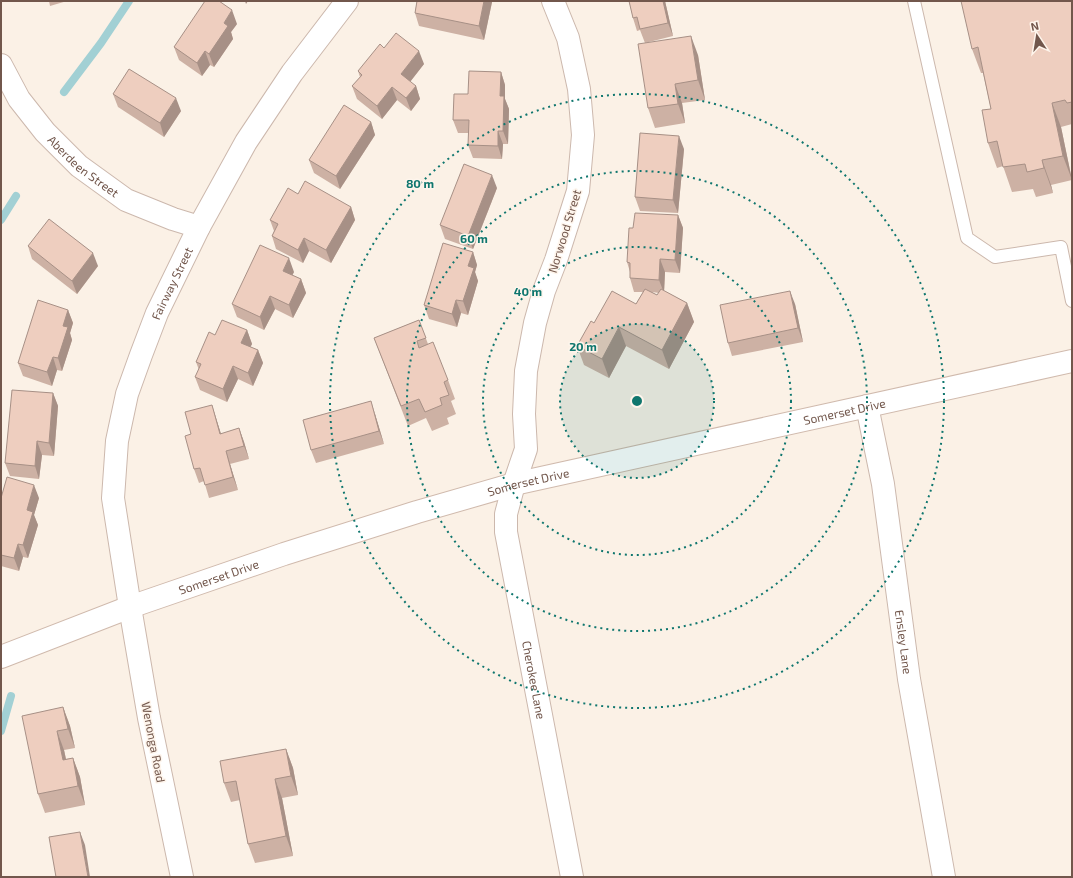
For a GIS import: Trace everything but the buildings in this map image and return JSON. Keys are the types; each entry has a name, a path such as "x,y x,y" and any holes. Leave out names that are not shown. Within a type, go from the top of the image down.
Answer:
{"street":[{"name":"Fairway Street","path":"130,607 113,498 117,441 127,394 158,313 199,227 246,142 292,73 347,1"},
{"name":"Norwood Street","path":"514,484 526,449 524,414 526,371 535,323 544,291 556,260 578,191 583,135 579,89 575,67 568,38 553,1"},
{"name":"Aberdeen Street","path":"1,65 19,98 45,132 79,166 126,200 173,219 199,227"},
{"name":"Somerset Drive","path":"1,657 130,607 284,554 417,512 514,484 1072,362"},
{"name":"Ensley Lane","path":"867,406 883,484 910,679 944,877"},
{"name":"Cherokee Lane","path":"514,484 506,514 506,532 572,877"},
{"name":"Wenonga Road","path":"130,607 149,718 182,877"}],"lane":[{"path":"914,1 967,238 995,257 1067,246 1072,301"}],"waterway":[{"path":"64,92 101,43 129,1"},
{"path":"1,220 16,196"},
{"path":"1,731 11,696"}]}
